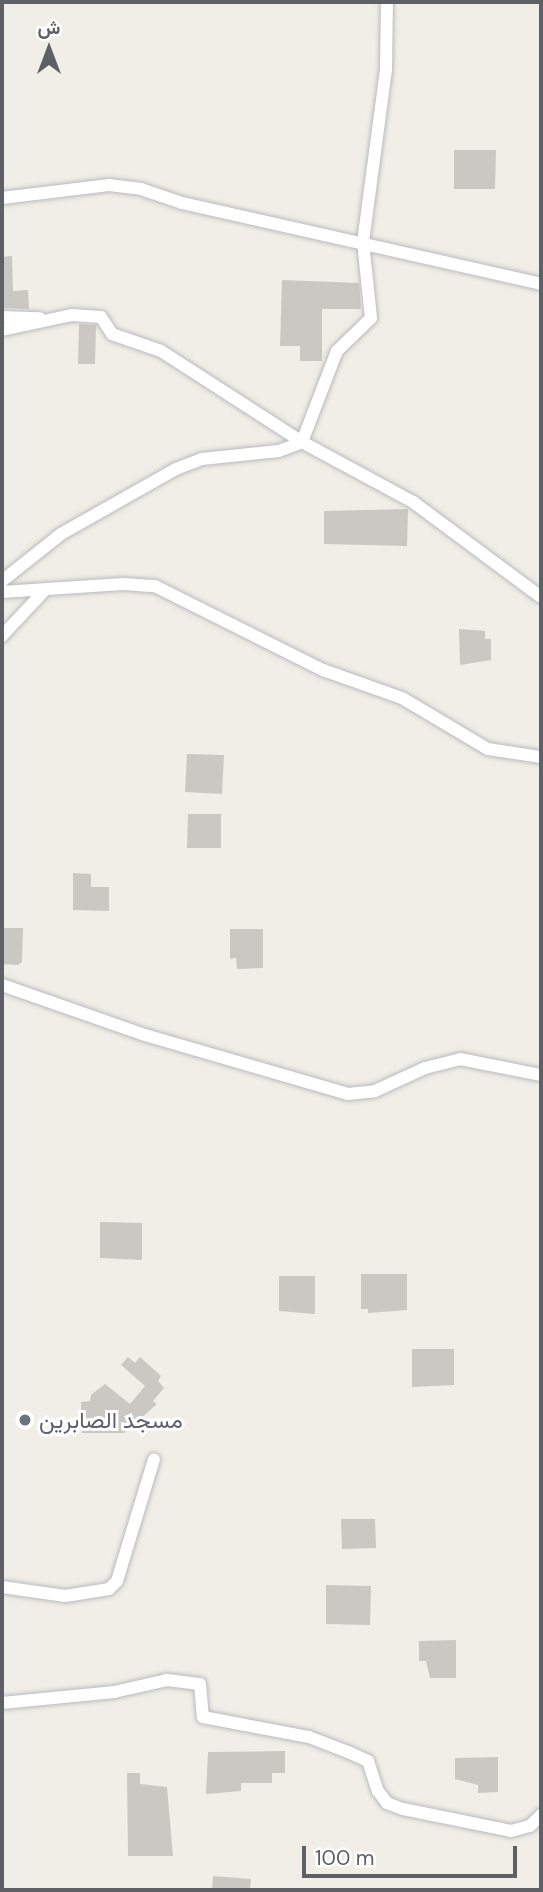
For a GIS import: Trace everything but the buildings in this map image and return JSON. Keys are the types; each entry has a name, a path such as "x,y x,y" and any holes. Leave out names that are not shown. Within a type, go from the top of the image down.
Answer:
{"street":[{"path":"2,581 61,534 176,469 202,459 279,451 302,442 337,351 371,318 363,242 386,70 387,2"},
{"path":"2,198 79,187 130,187 541,284"},
{"path":"2,330 72,315 101,317 112,334 161,351 302,442 413,502 541,597"},
{"path":"2,317 46,319"},
{"path":"2,592 155,586 310,665 402,698 488,749 541,757"},
{"path":"2,636 46,589"},
{"path":"2,985 145,1035 348,1094 375,1091 425,1068 460,1059 541,1075"},
{"path":"2,1587 46,1595 110,1589 117,1581 154,1459"},
{"path":"2,1703 114,1692 167,1680 200,1684 202,1717 309,1737 368,1761 378,1791 387,1803 403,1810 511,1831 530,1826 541,1815"}],"place":[{"name":"مسجد الصابرين","path":"25,1420"}]}
